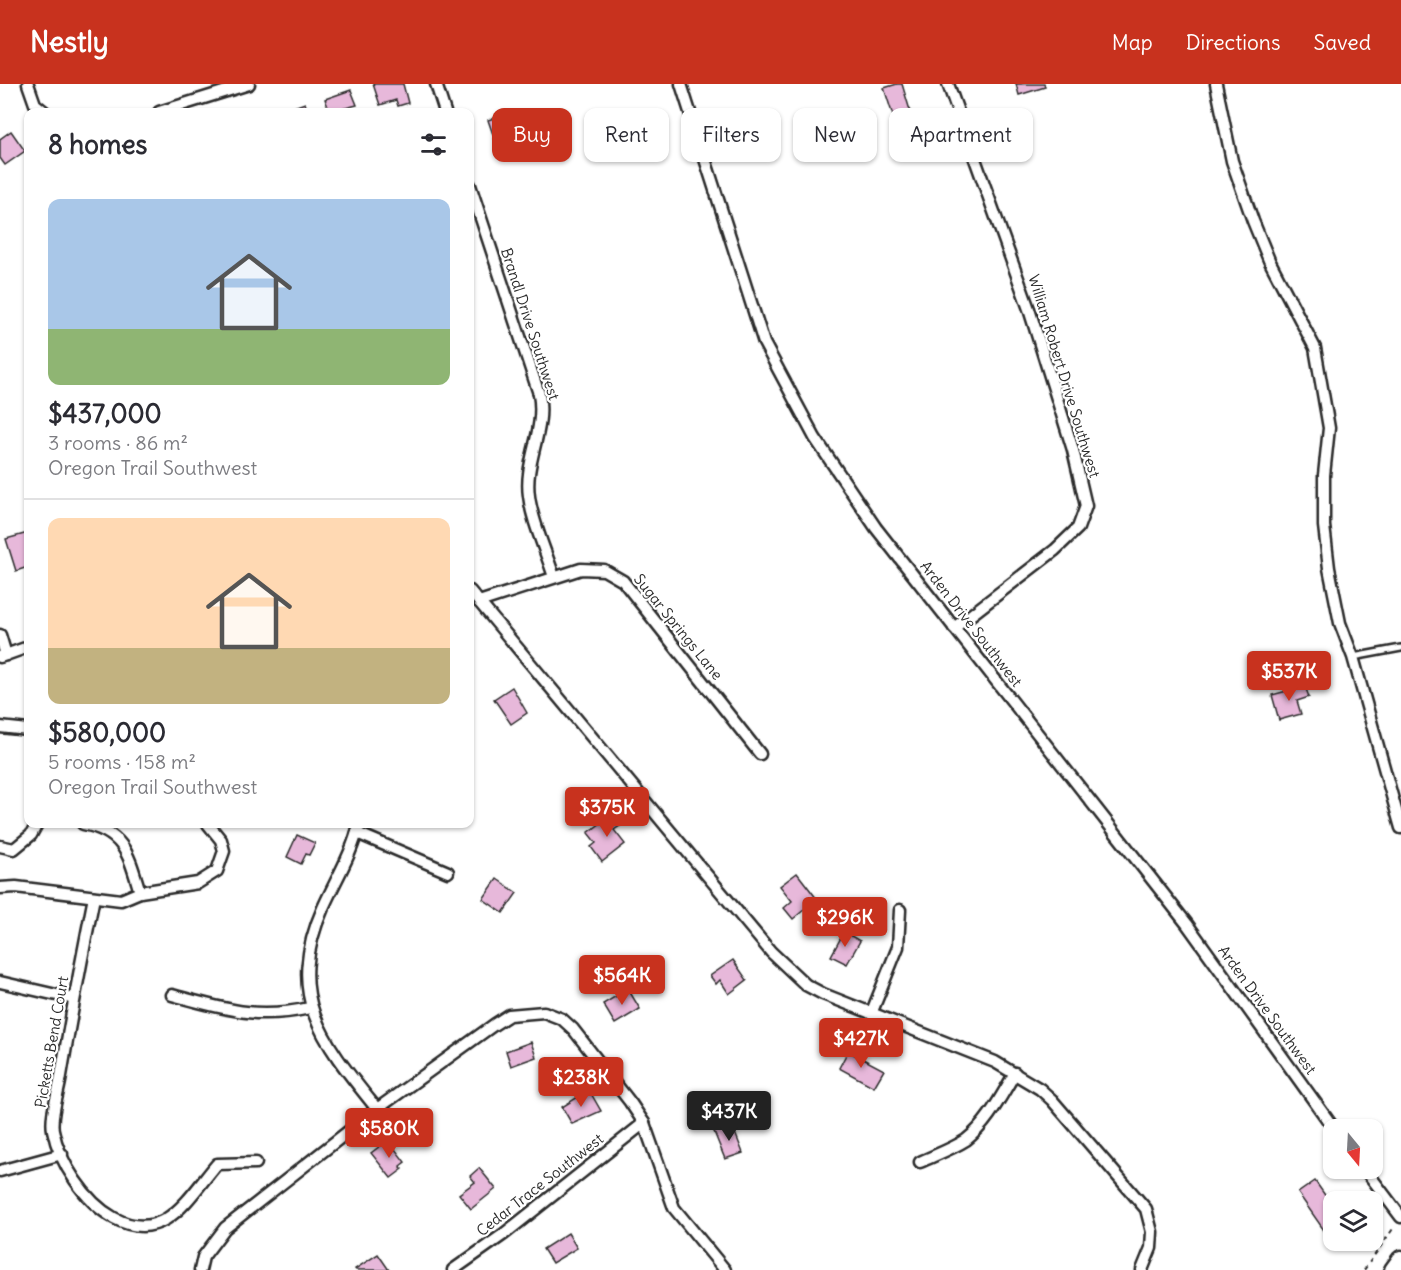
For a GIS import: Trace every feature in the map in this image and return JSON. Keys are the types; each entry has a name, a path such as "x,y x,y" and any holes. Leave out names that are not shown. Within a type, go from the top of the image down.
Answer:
{"main road":[{"path":"1393,1270 1401,1259"}],"street":[{"path":"28,84 35,104 40,108"},
{"path":"172,108 249,84"},
{"path":"436,84 444,108"},
{"name":"Arden Drive Southwest","path":"681,84 764,343 778,373 815,438 876,528 1187,924 1327,1119"},
{"name":"William Robert Drive Southwest","path":"948,84 1029,309 1073,450 1086,506 1078,528 1055,550 954,628"},
{"path":"1216,84 1232,161 1253,221 1269,260 1315,348 1329,428 1324,485 1329,568 1340,623 1353,657 1401,828"},
{"name":"Brandl Drive Southwest","path":"474,197 539,393 542,410 529,475 529,496 554,577"},
{"name":"Sugar Springs Lane","path":"479,602 581,569 604,570 624,581 760,754"},
{"path":"474,596 777,958 806,985 837,1002 1015,1073 1052,1100 1140,1200 1149,1218 1152,1232 1149,1255 1142,1270"},
{"path":"0,635 3,656 24,648"},
{"path":"0,727 24,730"},
{"path":"0,847 14,849 30,836 35,828"},
{"path":"102,828 127,849 140,892"},
{"path":"0,888 121,900 140,892 198,883 217,871 224,851 221,840 211,828"},
{"path":"377,1109 329,1048 310,1008 308,970 313,933 358,828 448,872"},
{"name":"Picketts Bend Court","path":"94,897 74,999 53,1128 68,1170 91,1199 111,1216 132,1227 148,1228 174,1215 217,1164 256,1163"},
{"path":"871,1014 898,947 900,910"},
{"path":"0,982 74,999"},
{"path":"172,995 255,1014 276,1015 310,1008"},
{"path":"200,1270 203,1257 225,1228 377,1109 495,1023 509,1015 537,1012 562,1019 573,1029 644,1123 651,1138 669,1199 725,1270"},
{"path":"920,1162 964,1141 974,1133 992,1111 1015,1073"},
{"name":"Cedar Trace Southwest","path":"453,1270 504,1234 644,1123"},
{"path":"0,1171 62,1154"},
{"path":"1371,1179 1398,1221"}],"lane":[{"path":"1353,657 1401,648"}],"path":[{"path":"1364,1270 1398,1221"}],"building":[{"path":"373,84 403,84 408,103 398,106 396,100 380,105"},
{"path":"902,84 909,108 890,108 884,88"},
{"path":"1016,84 1044,84 1045,87 1019,95"},
{"path":"351,90 357,105 328,108 325,99"},
{"path":"305,103 307,108 291,108"},
{"path":"492,119 492,132 488,120"},
{"path":"11,131 24,152 5,165 0,158 0,139"},
{"path":"24,534 24,568 16,571 6,539"},
{"path":"1305,686 1309,697 1297,701 1301,714 1279,720 1272,695"},
{"path":"512,687 527,713 511,724 494,699"},
{"path":"614,813 623,824 614,830 625,844 602,862 591,847 596,843 588,833"},
{"path":"297,835 315,843 301,864 287,857"},
{"path":"797,873 817,899 793,919 784,908 792,901 780,886"},
{"path":"497,879 517,893 503,913 483,899"},
{"path":"844,932 860,941 847,964 831,956"},
{"path":"733,960 747,980 729,994 720,980 716,984 710,976"},
{"path":"628,989 640,1009 615,1024 603,1004"},
{"path":"531,1042 536,1057 511,1066 506,1051"},
{"path":"848,1051 884,1070 874,1087 839,1068"},
{"path":"589,1090 601,1111 572,1124 562,1107"},
{"path":"732,1125 743,1153 725,1159 714,1132"},
{"path":"388,1140 405,1162 400,1166 403,1169 391,1178 371,1153"},
{"path":"479,1168 496,1189 471,1209 459,1194 475,1182 470,1176"},
{"path":"1315,1181 1323,1192 1323,1229 1298,1193"},
{"path":"568,1233 577,1248 552,1263 543,1249"},
{"path":"378,1254 389,1270 355,1269"}]}
